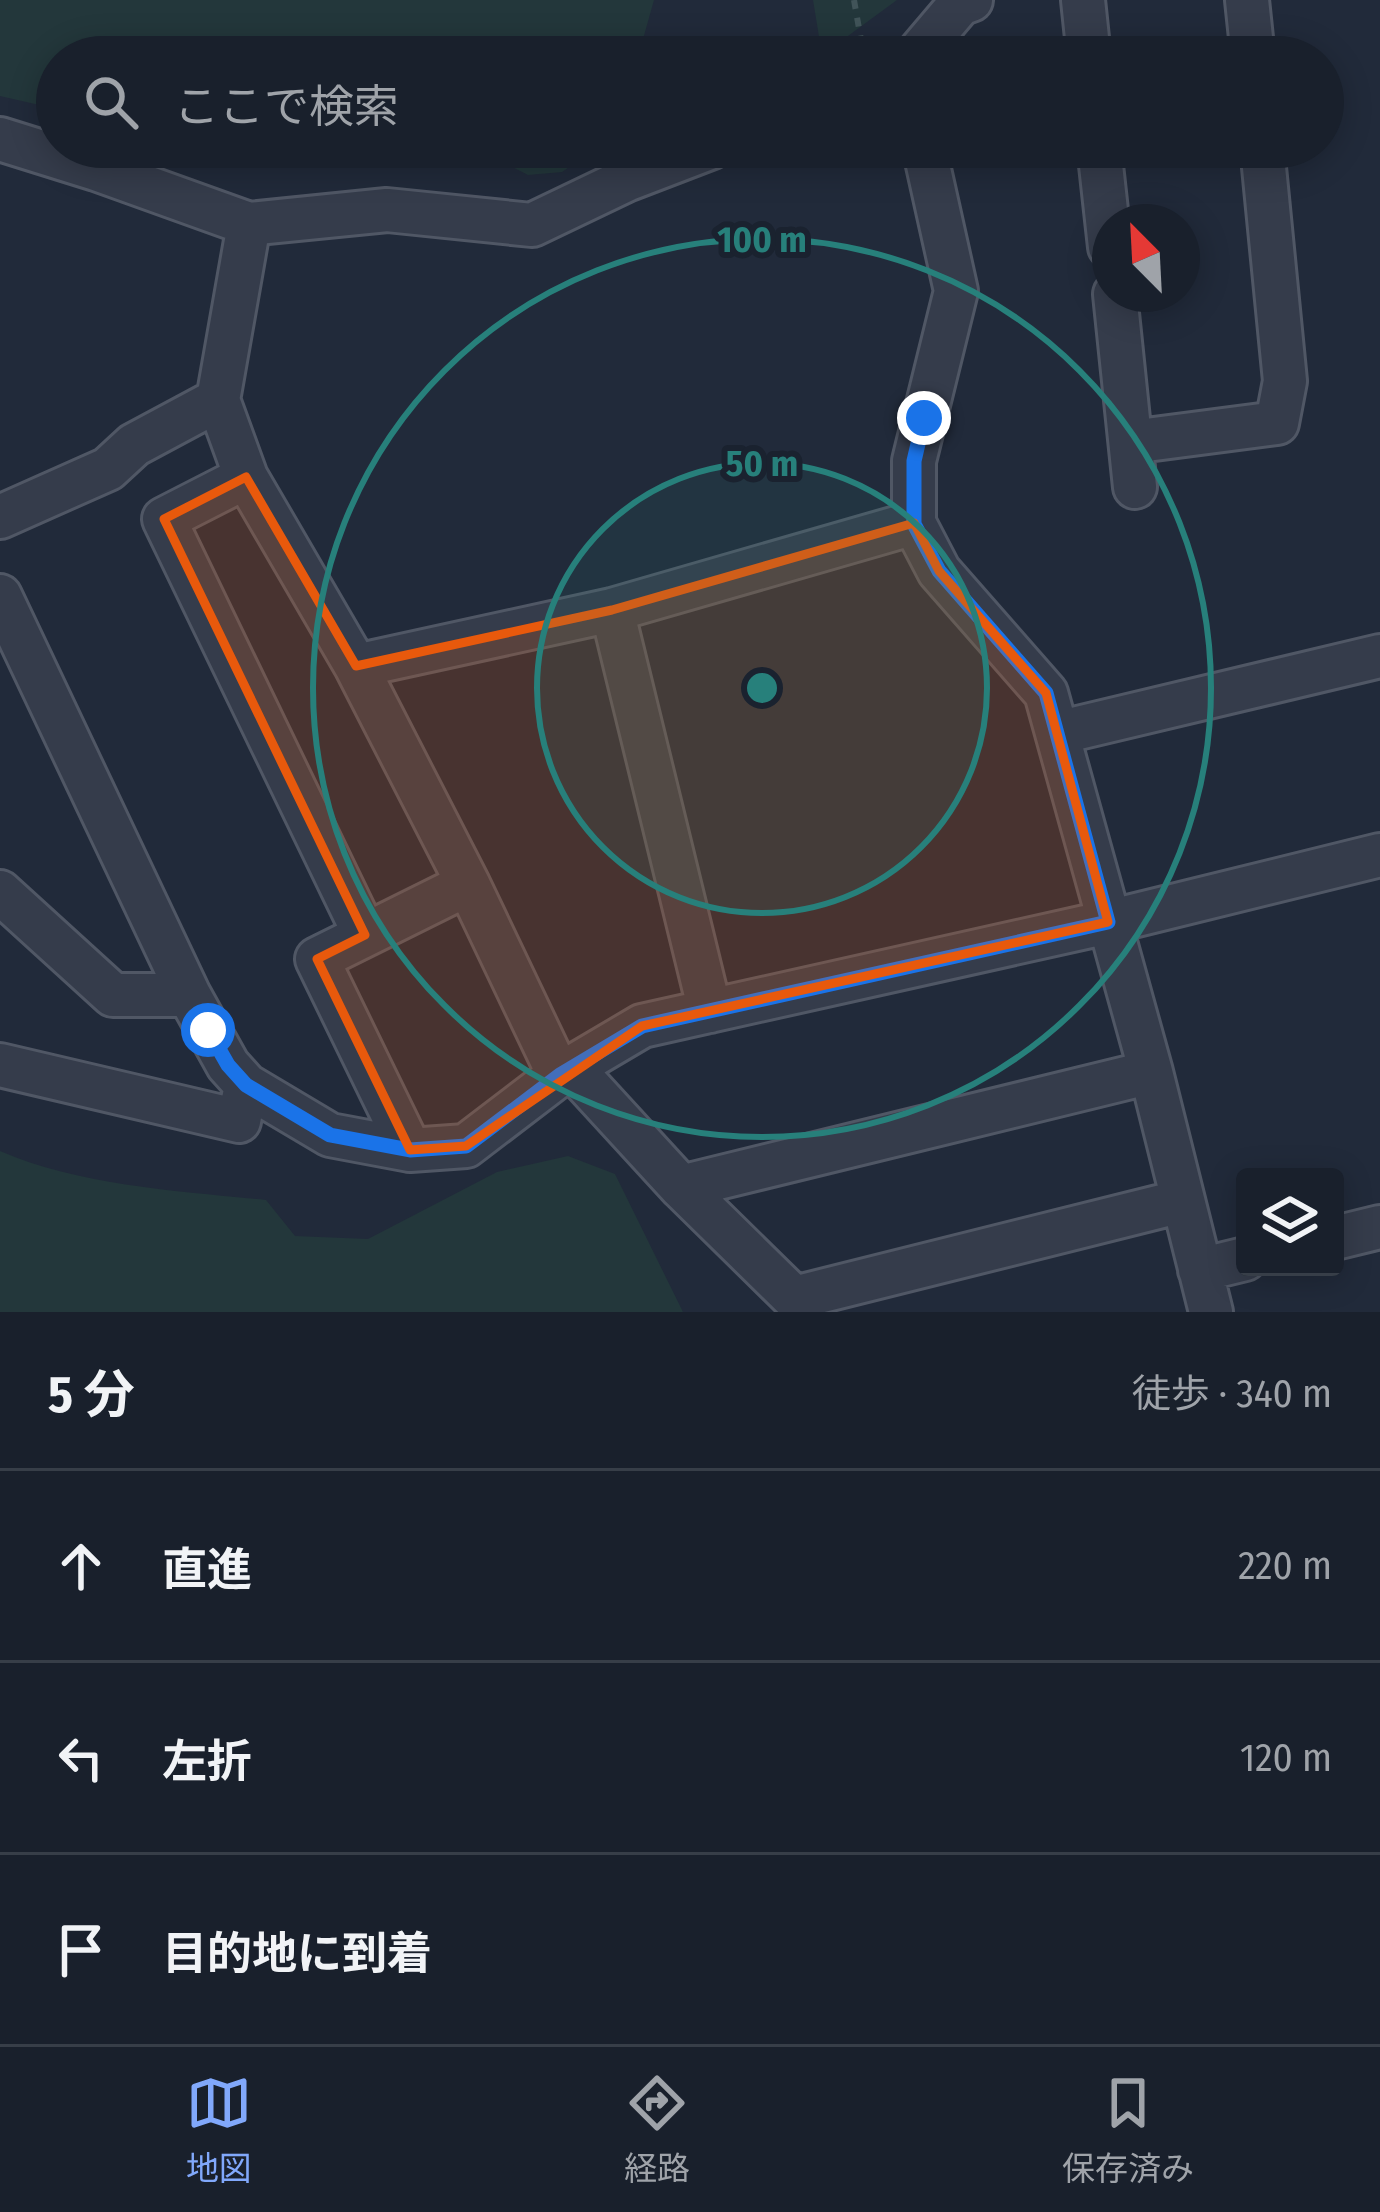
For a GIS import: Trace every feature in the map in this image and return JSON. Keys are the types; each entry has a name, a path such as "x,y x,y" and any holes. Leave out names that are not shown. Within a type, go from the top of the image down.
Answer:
{"street":[{"path":"933,36 960,4 971,0"},
{"path":"1083,0 1087,36"},
{"path":"1247,0 1251,36"},
{"path":"0,139 36,150"},
{"path":"93,168 249,224 387,210 532,225 657,168"},
{"path":"929,168 956,291 914,461 914,524 939,571 1046,693 1151,1072 1210,1312"},
{"path":"1101,168 1105,204"},
{"path":"1131,442 1277,422 1285,381 1264,168"},
{"path":"249,224 218,400 246,477 356,666 565,1071 794,1298 1182,1201"},
{"path":"1117,312 1136,487"},
{"path":"0,517 108,469 134,445 218,400"},
{"path":"246,477 164,519 365,935"},
{"path":"356,666 612,610 914,524"},
{"path":"0,596 189,995 228,1065 246,1085 330,1135 410,1150 466,1146 565,1071 642,1026 1108,922 1380,855"},
{"path":"612,610 710,1011"},
{"path":"1057,733 1380,656"},
{"path":"410,1150 317,959 468,884"},
{"path":"0,892 113,995 189,995"},
{"path":"0,1065 239,1121 246,1085"},
{"path":"681,1187 1151,1072"},
{"path":"1344,1236 1380,1227"},
{"path":"1200,1270 1236,1261"}],"path":[{"path":"854,0 861,36"}],"highlighted area":[{"path":"246,477 356,666 612,610 914,523 939,571 1046,693 1108,922 642,1026 466,1146 410,1150 317,959 365,935 164,519"}],"green space":[{"path":"0,0 654,0 644,36 36,36 36,104 0,96"},
{"path":"813,0 897,0 848,36 819,36"},
{"path":"514,168 568,168 562,172 528,175"},
{"path":"0,1151 97,1180 266,1200 295,1236 368,1239 497,1172 568,1156 615,1174 683,1312 0,1312"}],"route":[{"path":"208,1030 246,1085 330,1135 410,1150 466,1146 560,1075 642,1026 1108,922 1046,693 939,571 914,524 914,461 924,418"}]}
